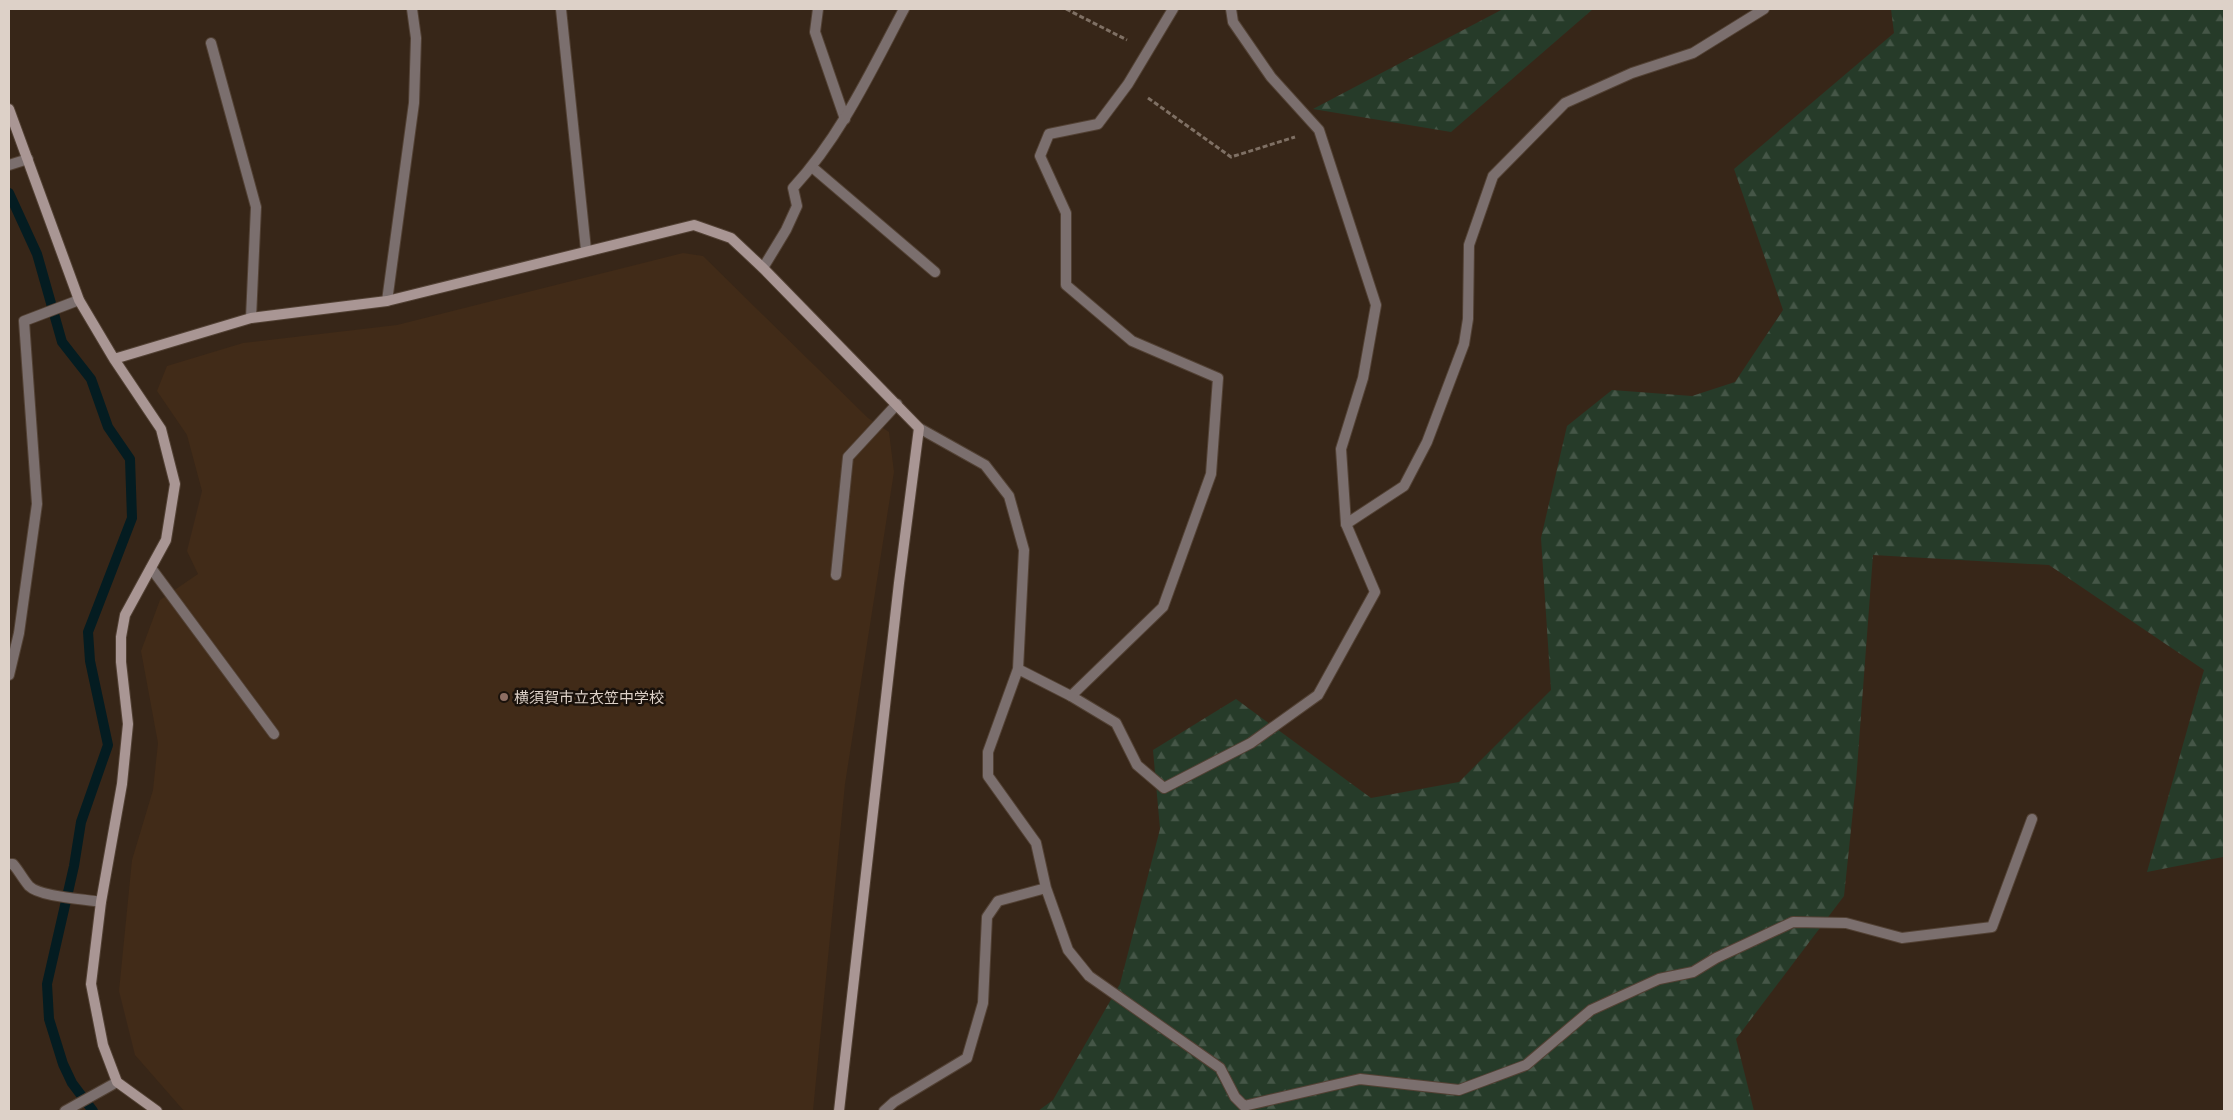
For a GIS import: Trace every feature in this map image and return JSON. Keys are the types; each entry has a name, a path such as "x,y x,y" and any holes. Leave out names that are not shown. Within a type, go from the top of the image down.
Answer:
{"street":[{"path":"387,301 414,102 416,38 412,9"},
{"path":"561,9 586,250"},
{"path":"818,9 815,32 845,119"},
{"path":"763,268 786,230 797,206 793,188 812,167 845,119 904,9"},
{"path":"1071,696 1164,607 1211,474 1218,378 1132,341 1066,285 1066,213 1040,156 1049,134 1098,124 1128,84 1173,9"},
{"path":"1018,669 1071,696 1116,723 1137,765 1164,788 1251,743 1318,695 1375,592 1346,524 1341,449 1363,378 1376,304 1319,130 1271,77 1233,22 1231,9"},
{"path":"1346,524 1404,486 1427,442 1464,344 1468,319 1469,245 1493,176 1566,103 1632,73 1692,53 1764,9"},
{"path":"211,43 256,207 251,318"},
{"path":"9,109 79,300 114,359 161,429 175,484 166,540 126,615 121,636 121,662 128,724 122,784 100,902 91,984 103,1046 116,1082 157,1111"},
{"path":"9,165 28,159"},
{"path":"812,167 935,272"},
{"path":"114,359 251,318 387,301 586,250 694,225 731,238 763,268 919,428 985,465 1009,496 1024,550 1018,669 988,752 988,776 1036,843 1046,888 1068,950 1089,976 1220,1068 1235,1097 1244,1106 1360,1079 1459,1090 1526,1065 1591,1010 1659,979 1693,972 1716,958 1793,922 1846,924 1902,938 1992,927 2032,819"},
{"path":"9,675 20,633 37,504 24,321 79,300"},
{"path":"836,575 848,457 897,404"},
{"path":"839,1111 899,582 919,428"},
{"path":"151,568 274,734"},
{"path":"9,864 13,864 30,887 55,895 100,902"},
{"path":"884,1111 894,1102 967,1058 983,1003 987,917 998,901 1046,888"},
{"path":"65,1111 116,1082"}],"path":[{"path":"1066,9 1147,50"},
{"path":"1128,84 1232,157 1319,130"}],"shaded area":[{"name":"横須賀市立衣笠中学校","path":"683,253 703,256 868,418 889,432 894,472 845,784 813,1111 184,1111 135,1055 119,991 132,860 153,790 158,743 141,651 160,600 198,574 187,551 202,491 187,435 157,391 167,366 243,343 397,325"}],"green space":[{"path":"1503,9 1593,9 1451,132 1313,109"},
{"path":"1891,9 2224,9 2223,857 2147,872 2204,670 2049,565 1873,555 1856,782 1844,896 1736,1039 1754,1111 1038,1111 1053,1100 1120,984 1160,829 1153,750 1236,699 1371,798 1459,782 1551,690 1541,538 1567,426 1612,390 1692,396 1735,382 1783,310 1734,169 1894,33"}],"waterway":[{"path":"9,193 37,254 62,342 91,379 108,427 130,459 132,518 88,632 90,661 108,745 81,822 74,866 47,984 49,1019 63,1064 72,1083 93,1111"}],"place":[{"name":"横須賀市立衣笠中学校","path":"504,697"}]}
